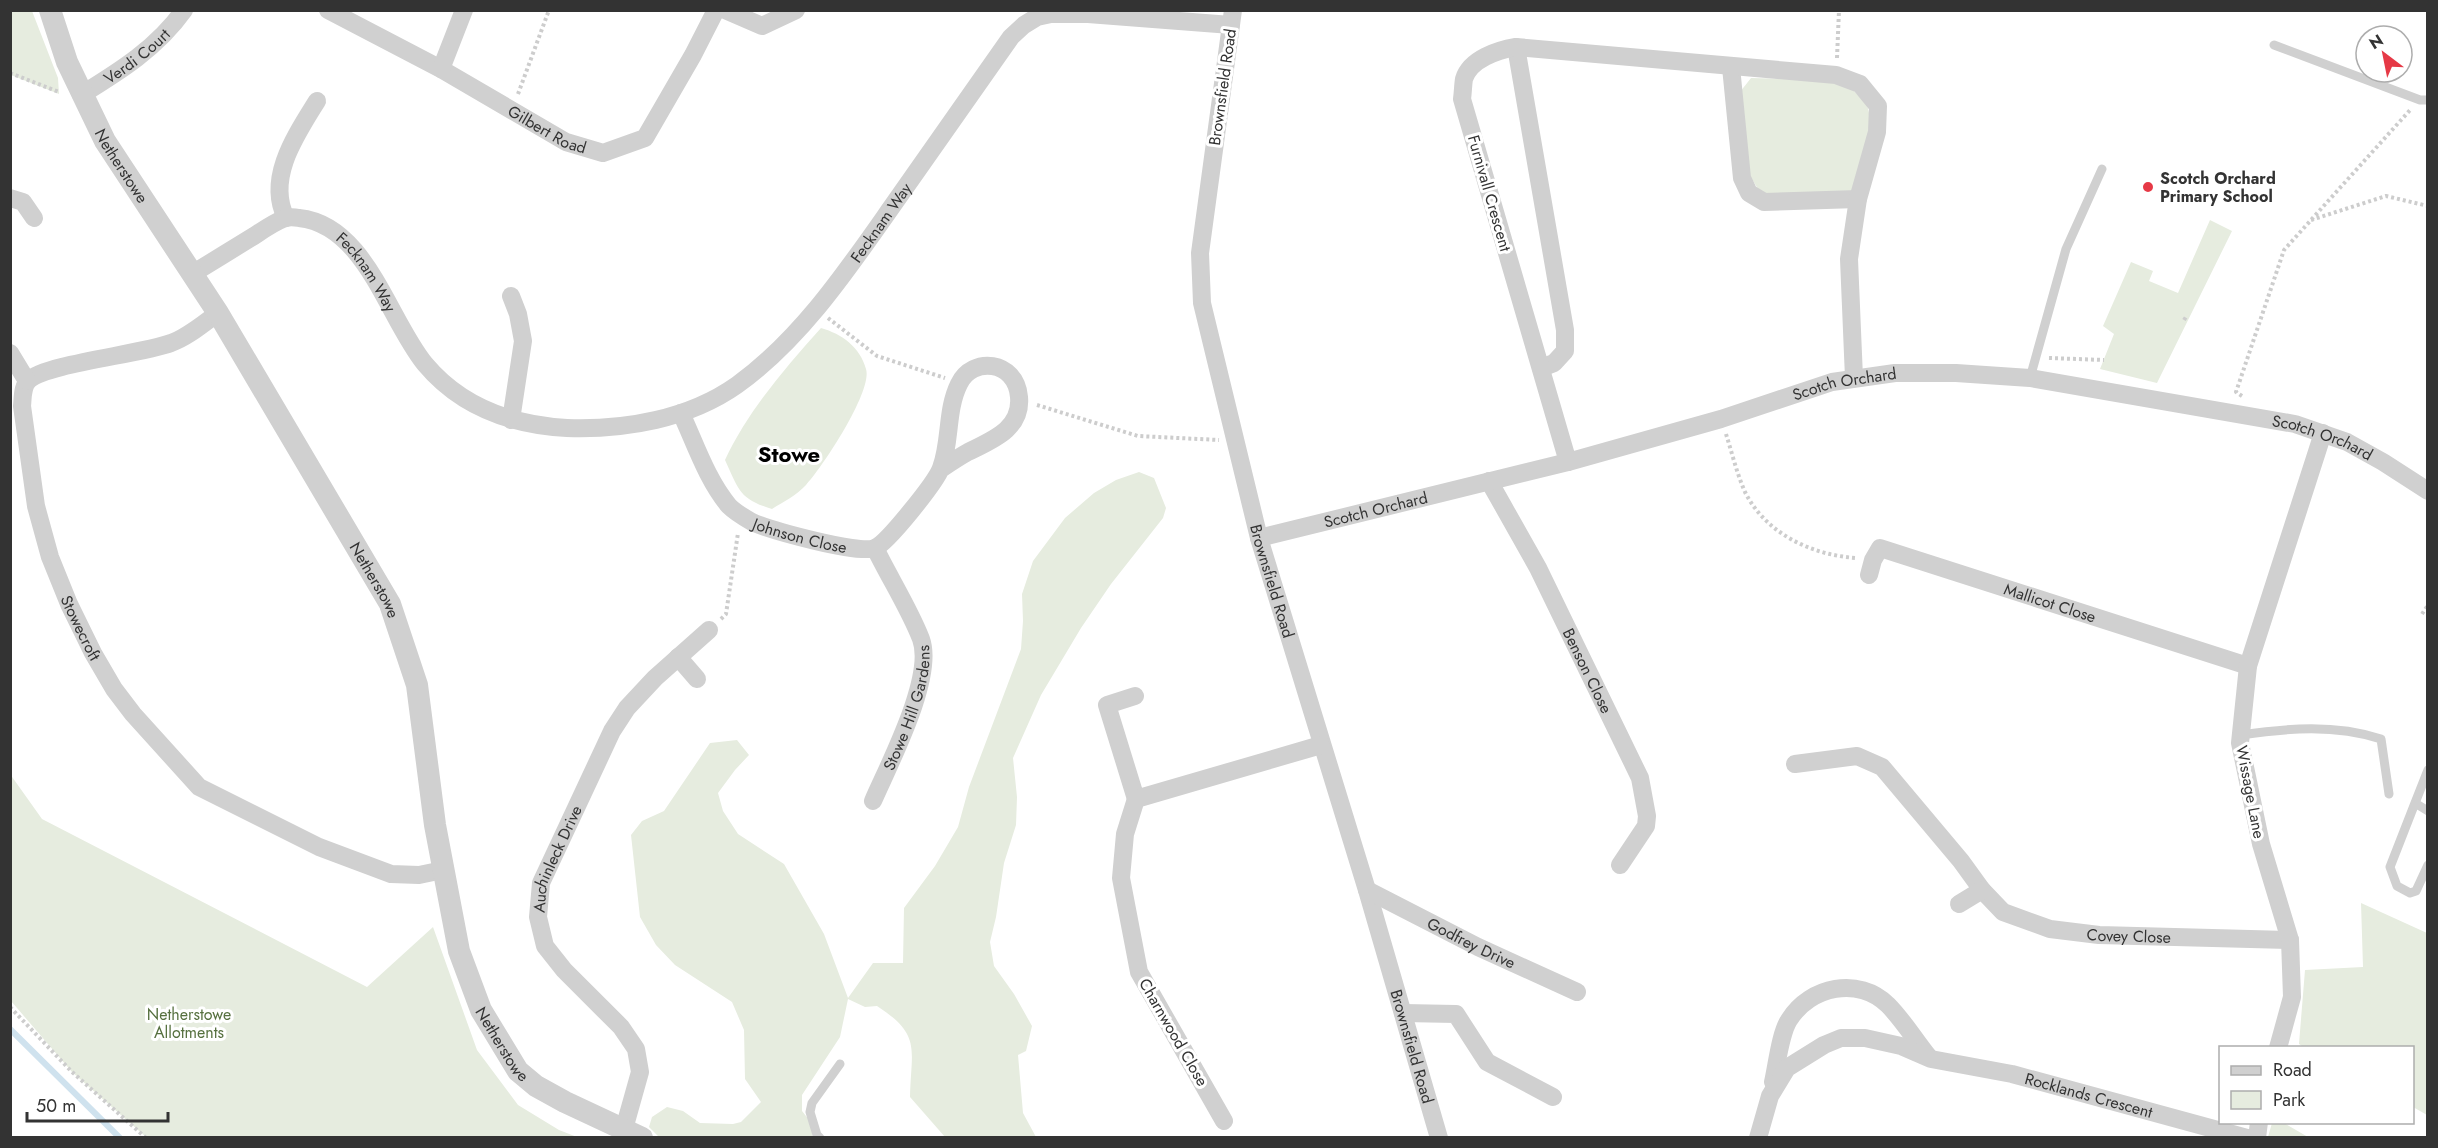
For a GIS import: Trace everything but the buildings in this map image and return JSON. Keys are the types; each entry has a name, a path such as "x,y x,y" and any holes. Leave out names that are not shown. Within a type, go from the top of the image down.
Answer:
{"street":[{"name":"Netherstowe","path":"50,10 67,62 105,141 218,314 390,604 417,685 435,825 459,951 481,1010 518,1071 536,1086 633,1133"},
{"name":"Verdi Court","path":"83,99 170,31 184,10"},
{"name":"Gilbert Road","path":"328,10 441,69 566,141 603,153 645,138 716,10"},
{"path":"441,69 464,10"},
{"path":"725,10 762,26 796,10"},
{"name":"Fecknam Way","path":"286,218 301,218 332,229 357,253 378,286 399,327 425,364 455,393 482,409 512,420 553,427 592,429 636,423 681,413 711,400 737,384 774,353 816,308 859,253 1011,37 1024,25 1037,17 1051,14 1232,18"},
{"name":"Brownsfield Road","path":"1232,18 1200,253 1202,303 1259,538 1367,890 1439,1137"},
{"path":"1516,47 1565,330 1565,351 1554,363 1541,368"},
{"name":"Furnivall Crescent","path":"1568,462 1462,99 1465,76 1480,60 1502,50 1516,47 1836,75 1860,84 1878,106 1877,132 1858,199 1849,259 1854,378"},
{"path":"1731,67 1742,178 1749,194 1764,202 1858,199"},
{"path":"192,274 286,218 279,204 279,187 285,160 316,101"},
{"path":"10,198 23,202 34,218"},
{"path":"511,296 523,341 512,420"},
{"path":"10,353 27,381 46,371 136,353 173,342 218,314"},
{"path":"875,548 892,535 941,469 966,453 995,440 1013,423 1020,409 1018,390 1012,375 1002,367 989,365 971,370 959,382 952,403 941,469"},
{"name":"Scotch Orchard","path":"1259,538 1568,462 1721,419 1814,388 1854,378 1894,373 1956,373 2030,378 2295,424 2347,442 2427,491"},
{"name":"Stowecroft","path":"27,381 23,390 22,406 27,448 36,506 50,556 69,604 93,653 114,689 134,714 199,787 319,847 391,874 419,875 444,870"},
{"name":"Johnson Close","path":"681,413 710,475 730,507 752,522 839,548 863,550 875,548"},
{"name":"Wissage Lane","path":"2278,1046 2292,997 2290,940 2260,844 2240,743 2248,666 2323,433"},
{"name":"Benson Close","path":"1489,481 1538,568 1640,778 1646,826 1620,865"},
{"name":"Stowe Hill Gardens","path":"873,801 911,714 924,662 921,640 875,548"},
{"name":"Mallicot Close","path":"1871,567 1880,548 2248,666"},
{"name":"Auchinleck Drive","path":"633,1133 640,1072 636,1049 621,1027 564,970 545,946 538,917 541,883 612,731 627,708 678,657 709,630"},
{"path":"678,657 697,679"},
{"path":"1135,696 1107,705 1136,799 1321,745"},
{"name":"Covey Close","path":"1795,764 1857,756 1882,767 1961,861 1982,890 2003,912 2050,929 2099,935 2290,940"},
{"name":"Charnwood Close","path":"1136,799 1125,834 1121,878 1139,972 1224,1121"},
{"name":"Godfrey Drive","path":"1367,890 1478,947 1577,992"},
{"path":"1959,903 1982,890"},
{"name":"Rocklands Crescent","path":"1758,1137 1788,1022 1798,1007 1820,992 1841,988 1862,989 1888,1004 1931,1059"},
{"path":"1403,1013 1456,1014 1487,1062 1553,1097"},
{"name":"Rocklands Crescent","path":"1770,1096 1787,1068 1815,1050 1841,1038 1865,1038 1901,1046 1931,1059 2012,1074 2247,1137"}],"lane":[{"path":"2274,45 2424,100"},
{"path":"2030,378 2066,249 2102,169"},
{"path":"2241,735 2283,729 2312,728 2351,730 2381,739 2389,794"},
{"path":"2427,771 2390,867 2397,886 2410,893 2416,891 2427,865"},
{"path":"2415,803 2427,811"},
{"path":"816,1137 810,1112 812,1103 840,1064"}],"path":[{"path":"512,111 549,10"},
{"path":"1836,75 1839,10"},
{"path":"10,73 83,99"},
{"path":"2245,398 2236,392 2284,250 2424,100"},
{"path":"2310,220 2386,196 2427,206"},
{"path":"816,308 877,356 959,382"},
{"path":"2037,357 2104,360"},
{"path":"1019,399 1138,436 1235,440"},
{"path":"1721,419 1745,492 1763,517 1789,539 1823,554 1871,567"},
{"path":"709,630 726,614 741,514"},
{"path":"2421,614 2427,606"},
{"path":"10,1007 72,1072 146,1137"}],"green space":[{"path":"10,11 32,11 58,78 59,94 11,75"},
{"path":"1751,78 1836,80 1851,88 1867,104 1872,126 1852,192 1770,196 1758,189 1750,176 1740,92"},
{"path":"2210,220 2232,231 2157,383 2100,369 2114,334 2103,326 2131,262 2153,271 2149,281 2178,293"},
{"path":"821,328 843,338 855,348 866,369 866,380 862,394 845,429 823,463 802,489 772,509 753,501 741,492 725,460 756,407"},
{"path":"1139,472 1154,478 1166,508 1163,518 1111,584 1081,628 1041,695 1013,758 1017,797 1016,825 1004,863 990,942 994,966 1014,994 1032,1026 1026,1051 1018,1055 1023,1113 1036,1137 945,1137 910,1097 911,1044 901,1026 877,1006 865,1007 848,999 840,1037 802,1095 802,1111 810,1121 813,1137 659,1137 649,1127 652,1117 667,1107 683,1111 700,1123 733,1124 741,1122 761,1102 745,1079 744,1030 732,1002 675,965 656,945 640,917 631,835 642,821 664,811 710,743 737,740 749,755 718,793 723,811 738,834 784,864 824,934 848,998 873,963 903,963 904,908 935,866 958,827 969,787 1021,649 1022,594 1033,561 1065,518 1094,493 1116,480"},
{"name":"Netherstowe Allotments","path":"10,774 42,819 367,987 433,927 477,1050 518,1105 559,1130 577,1137 146,1137 72,1072 11,1001"},
{"path":"2361,903 2427,933 2427,1115 2414,1108 2414,1046 2302,1046 2299,1044 2305,970 2363,967"},
{"path":"2272,1124 2286,1124 2308,1137 2268,1137"}],"waterway":[{"path":"10,1029 120,1138"}],"place":[{"name":"Scotch Orchard Primary School","path":"2148,187"}],"district":[{"name":"Stowe","path":"789,454"}]}
